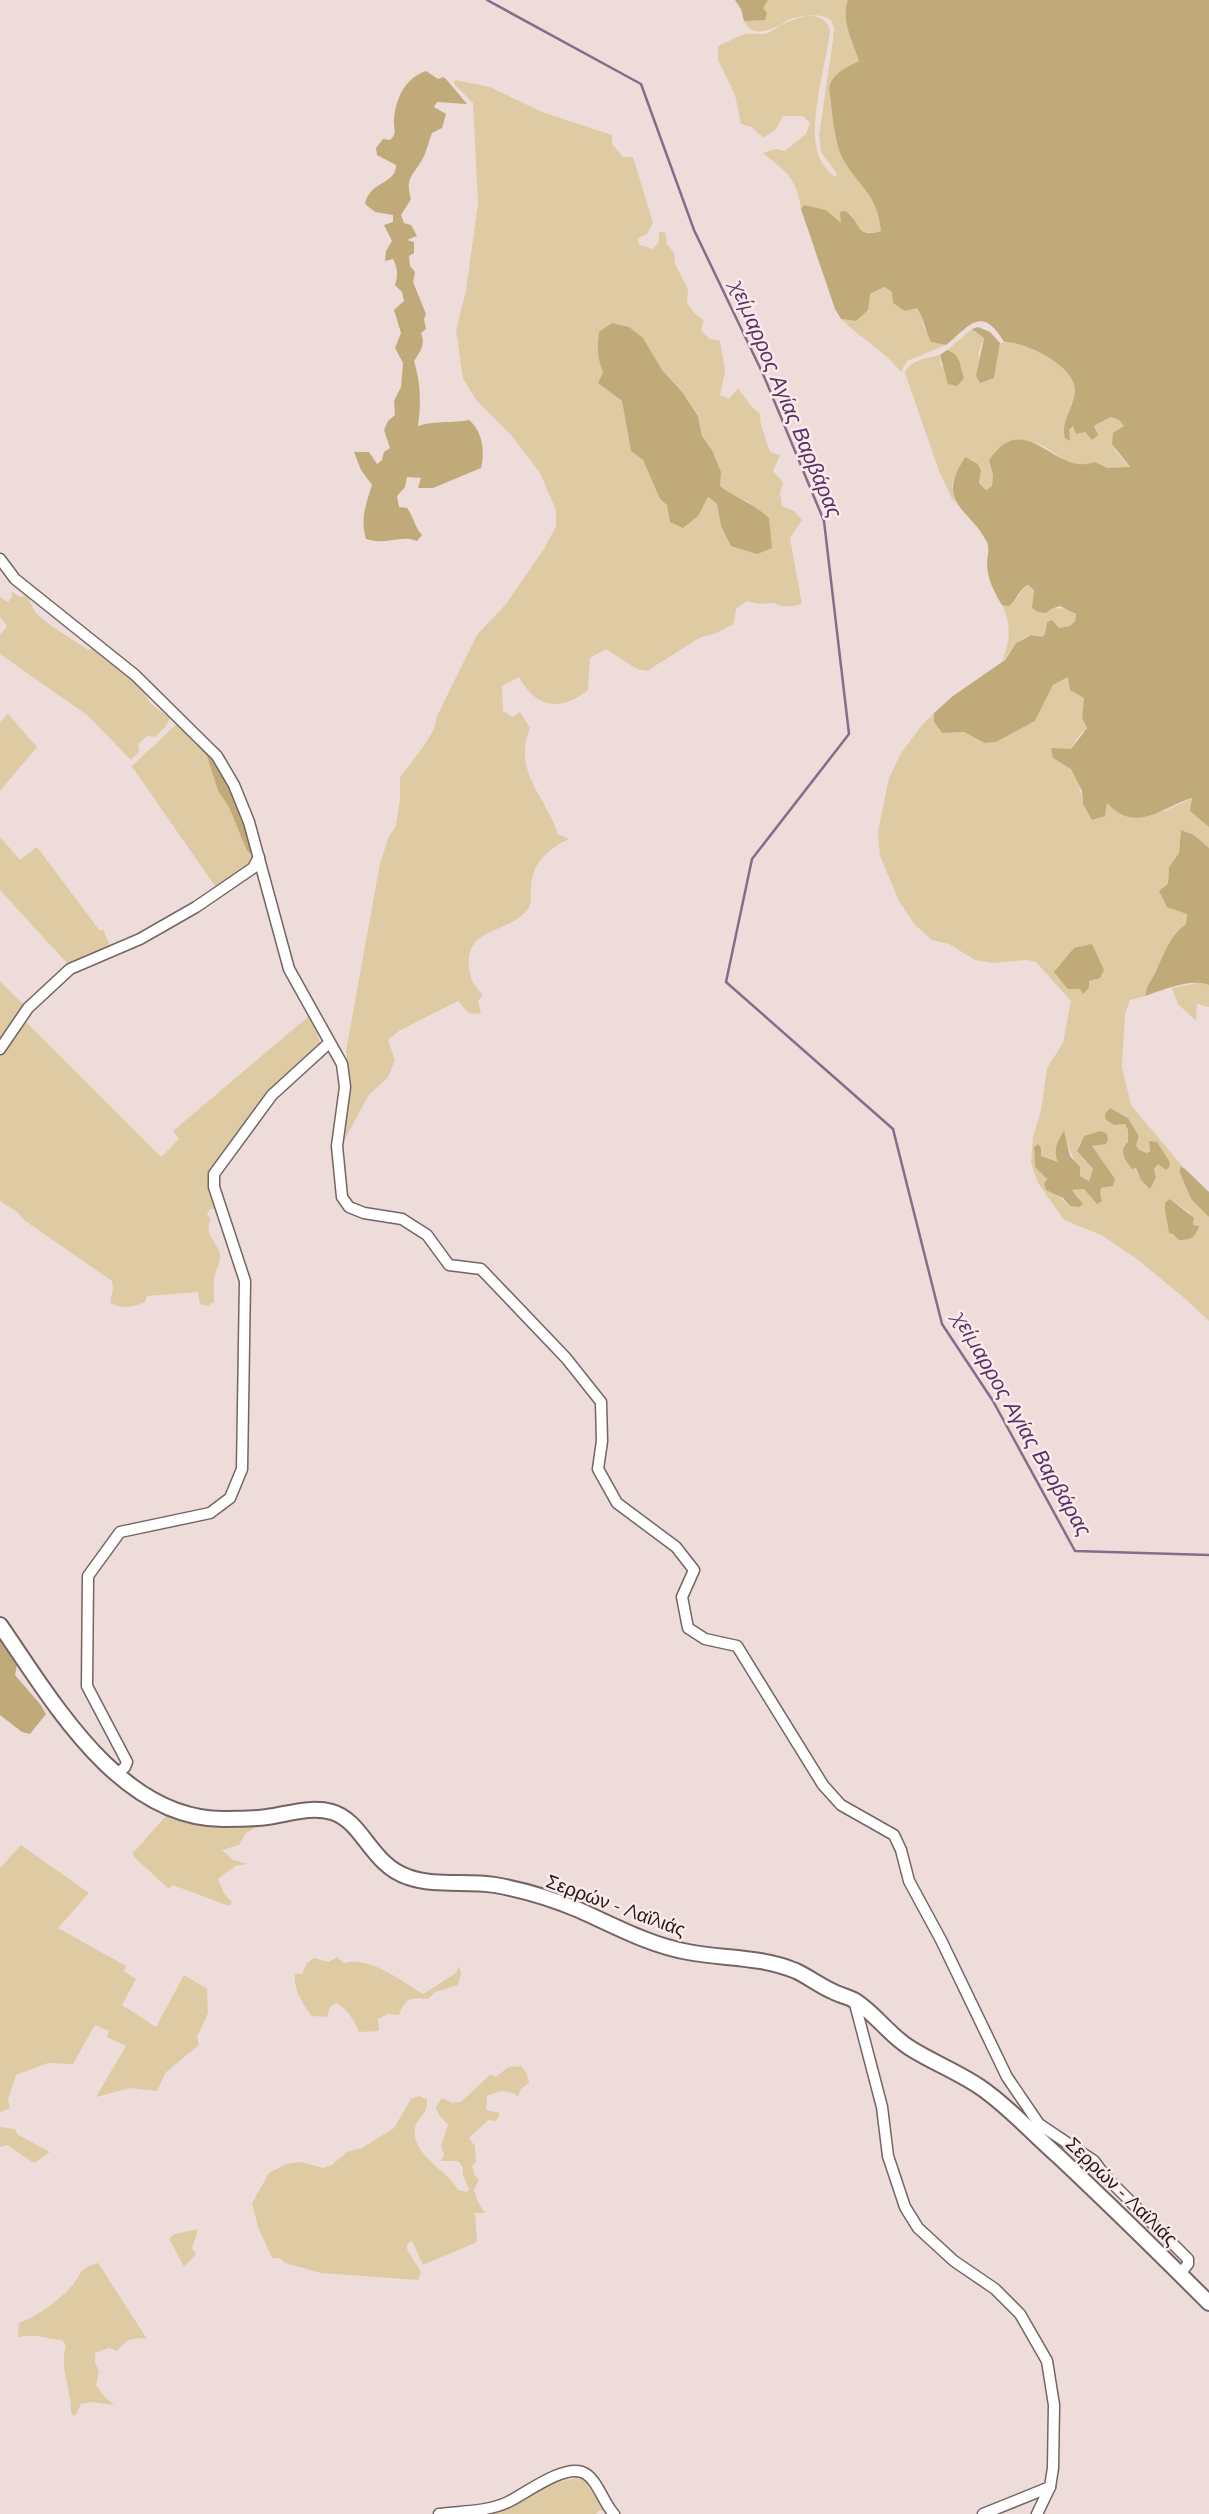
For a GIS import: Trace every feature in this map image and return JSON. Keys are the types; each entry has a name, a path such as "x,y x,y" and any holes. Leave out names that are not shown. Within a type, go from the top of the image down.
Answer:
{"main road":[{"name":"Σερρών - Λαϊλιάς","path":"0,1625 76,1732 117,1774 137,1790 164,1805 222,1819 265,1817 313,1809 328,1811 341,1815 351,1823 374,1854 402,1876 421,1881 492,1884 523,1892 576,1908 636,1937 688,1953 729,1956 776,1964 808,1977 831,1992 855,2000 907,2046 981,2088 1105,2201 1209,2303"}],"street":[{"path":"0,559 15,579 135,675 217,756 234,785 259,857 289,968 342,1064 345,1087 337,1146 342,1197 349,1207 364,1213 401,1219 427,1235 449,1265 481,1269 566,1358 601,1402 602,1441 598,1469 617,1503 677,1547 694,1570 682,1598 688,1628 705,1639 737,1646 822,1785 841,1805 894,1835 909,1881 941,1940 1007,2077 1039,2124 1094,2161 1106,2177 1188,2259 1188,2264 1180,2274"},
{"path":"0,1049 29,1008 70,970 140,939 196,907 253,868 259,857"},
{"path":"117,1774 127,1762 87,1686 88,1576 120,1532 210,1513 230,1498 242,1469 246,1281 214,1187 214,1174 272,1096 329,1043"},
{"path":"855,2000 882,2107 888,2156 905,2207 918,2228 954,2261 995,2289 1020,2314 1047,2361 1054,2404 1050,2487 1037,2514"},
{"path":"439,2514 493,2508 554,2477 572,2472 582,2472 593,2482 614,2514"},
{"path":"983,2514 1050,2487"}],"shaded area":[{"path":"735,0 768,0 763,8 767,13 765,20 744,21"},
{"path":"768,0 848,0 846,23 860,61 833,80 829,89 832,115 841,152 872,199 881,231 865,232 850,214 842,224 826,210 804,206 801,209 797,190 789,176 763,153 776,149 785,151 806,134 810,123 803,116 783,116 776,129 763,138 752,127 741,124 735,95 718,60 718,46 746,34 767,33 779,26 760,32 751,29 744,21 753,19","holes":["810,16 831,20 834,28 819,135 821,152 837,174 835,177 820,158 815,138 817,108 830,31 824,20"]},
{"path":"848,0 1209,0 1209,827 1190,811 1192,798 1138,818 1128,817 1107,803 1105,816 1092,820 1083,804 1082,791 1071,769 1053,758 1051,748 1071,749 1087,728 1082,718 1084,698 1070,690 1068,677 1053,685 1035,721 996,742 984,743 964,732 942,733 934,722 934,713 953,696 1005,660 1016,643 1031,635 1042,637 1047,622 1052,620 1059,628 1070,626 1075,621 1076,614 1060,606 1046,613 1038,612 1032,608 1034,590 1028,585 1009,606 1002,605 988,575 987,542 954,495 953,485 965,457 978,464 981,471 979,483 986,490 992,486 993,475 989,460 1002,445 1015,440 1028,441 1080,464 1095,462 1108,468 1130,467 1112,444 1113,433 1124,426 1119,420 1111,417 1094,426 1098,435 1092,440 1085,432 1076,434 1073,426 1069,430 1070,441 1065,438 1064,426 1075,391 1068,373 1036,351 1004,342 989,324 975,322 946,345 931,342 917,308 905,311 893,303 892,292 884,287 870,294 868,310 856,321 841,319 835,309 801,209 804,205 826,210 841,223 840,212 845,211 863,231 881,231 872,199 843,159 834,125 830,84 840,72 859,61 846,23"},
{"path":"426,71 438,79 446,79 467,104 437,102 434,107 446,114 442,128 432,133 424,156 410,180 411,199 401,215 404,223 411,225 417,236 407,240 414,242 414,253 409,256 410,266 415,272 413,282 426,314 426,329 421,333 423,344 414,361 420,393 418,426 469,420 480,436 482,462 481,468 433,488 418,488 421,478 407,477 405,487 397,496 399,507 407,508 422,535 417,541 374,541 366,539 364,525 372,485 361,470 354,452 369,452 377,464 382,460 384,452 390,448 384,430 395,415 394,401 401,387 403,363 395,348 401,333 394,310 404,301 402,292 395,285 397,272 393,259 385,261 386,251 392,241 384,225 393,222 393,215 375,212 365,204 372,191 388,180 395,171 396,165 377,155 376,148 383,139 390,140 394,135 399,96 412,78"},
{"path":"455,80 490,87 542,112 612,135 612,144 623,157 633,157 653,223 647,234 637,239 640,245 652,249 659,242 659,232 665,232 667,244 674,253 675,264 688,289 687,303 695,314 704,320 701,330 710,339 720,341 725,371 720,395 729,399 738,388 760,414 770,452 780,455 773,471 783,482 780,493 782,506 794,511 802,520 790,538 802,604 784,606 747,601 736,609 734,624 699,638 647,671 637,669 606,649 590,658 588,690 568,702 558,704 541,701 519,677 502,686 503,711 513,717 520,712 530,728 525,758 533,783 558,834 569,839 555,847 539,863 532,877 530,905 522,915 474,944 469,967 473,982 483,995 478,1001 481,1014 469,1013 458,1001 399,1031 388,1040 395,1060 388,1077 368,1096 342,1145 349,1077 346,1051 380,863 389,836 396,826 400,777 434,729 437,716 477,635 506,604 544,549 556,526 556,510 540,473 511,435 476,400 463,378 456,330 466,290 478,203 473,103 454,84","holes":["599,332 662,370 698,415 702,436 712,450 720,486 749,502 770,534 772,548 721,526 717,504 707,497 703,507 660,499 643,460 631,450 622,401 598,383 603,372 598,352"]},
{"path":"884,287 917,307 931,342 946,345 907,361 901,372 841,319 856,321 867,310 870,294"},
{"path":"612,323 629,327 643,338 662,370 683,393 698,416 702,436 712,450 721,472 720,486 769,518 772,548 757,554 731,546 721,526 717,504 708,497 698,516 683,528 670,522 667,505 660,499 643,460 631,451 622,401 598,383 603,372 598,352 599,332"},
{"path":"978,327 990,332 1000,343 994,378 980,383 976,376 984,338 972,329"},
{"path":"972,329 984,338 979,351 980,382 994,378 1000,343 1019,344 1053,360 1070,375 1075,388 1074,400 1063,430 1069,430 1073,425 1092,440 1093,427 1111,417 1119,420 1124,426 1115,450 1130,468 1108,468 1095,462 1073,463 1041,445 1025,443 990,459 992,486 986,490 979,483 981,471 978,464 964,457 952,484 955,505 939,471 905,373 915,362 940,355 941,366 963,378 958,357 947,350"},
{"path":"947,350 958,357 964,378 957,386 948,384 940,355"},
{"path":"1028,585 1034,590 1033,601 1047,607 1069,610 1076,614 1075,621 1070,626 1059,628 1042,637 1031,635 1023,638 1002,662 1009,634 1002,605 1011,604"},
{"path":"12,592 20,597 26,596 35,612 49,624 88,650 92,648 136,680 151,704 170,718 155,737 147,736 138,744 139,752 131,760 87,715 0,654 0,635 7,626 0,617 0,597 8,602"},
{"path":"1068,677 1084,698 1083,718 1087,728 1077,738 1071,757 1083,804 1107,802 1164,811 1193,798 1209,827 1209,848 1194,835 1181,830 1179,853 1169,867 1168,884 1187,914 1186,924 1168,945 1145,996 1130,1000 1125,1014 1122,1067 1131,1105 1184,1168 1180,1167 1180,1173 1191,1199 1209,1217 1209,1321 1134,1257 1101,1235 1064,1220 1038,1183 1031,1163 1033,1137 1041,1110 1047,1068 1063,1043 1071,1001 1036,962 1027,960 993,963 975,960 949,944 932,940 915,925 899,901 880,856 878,831 889,778 901,753 934,713 934,722 942,733 964,732 983,743 996,742 1035,721 1053,685","holes":["1074,948 1083,993 1081,989 1068,989 1060,978","1110,1108 1128,1118 1139,1136 1136,1145 1138,1150 1147,1153 1157,1142 1163,1152 1154,1169 1156,1177 1150,1188 1141,1180 1135,1168 1131,1168 1125,1160 1128,1142 1125,1124 1114,1125 1106,1120","1068,1142 1080,1176 1089,1181 1093,1169 1077,1151 1080,1142 1099,1145 1091,1146 1107,1169 1108,1187 1101,1188 1100,1194 1090,1193 1085,1189 1071,1190 1079,1197 1070,1206 1055,1193 1047,1179 1035,1167 1034,1147 1041,1148 1041,1156 1058,1162","1170,1199 1190,1213 1193,1225 1199,1226 1169,1233"]},
{"path":"8,714 37,747 0,791 0,722"},
{"path":"179,722 207,756 218,791 229,807 247,851 253,856 248,867 217,889 132,766"},
{"path":"179,722 215,758 230,784 253,846 253,856 247,851 229,807 218,791 207,756"},
{"path":"1181,830 1194,835 1209,848 1209,985 1185,984 1145,996 1168,945 1186,924 1187,914 1167,907 1159,891 1168,884 1169,867 1179,853"},
{"path":"0,837 20,860 37,847 100,931 103,929 112,951 70,965 65,961 0,890"},
{"path":"1092,944 1104,970 1100,978 1089,981 1089,988 1083,994 1080,989 1068,989 1054,972 1074,948"},
{"path":"0,981 25,1006 2,1040 0,1038"},
{"path":"1202,982 1209,985 1209,1007 1197,1004 1196,1021 1178,1004 1172,988"},
{"path":"310,1015 321,1044 302,1063 211,1180 214,1209 210,1209 207,1215 211,1219 209,1232 220,1259 214,1279 214,1302 208,1306 200,1304 198,1292 147,1296 145,1302 131,1307 110,1303 112,1281 0,1201 0,1053 24,1020 161,1157 179,1139 173,1131"},
{"path":"1110,1108 1128,1118 1139,1136 1136,1145 1139,1150 1147,1153 1150,1151 1149,1141 1157,1142 1169,1161 1170,1166 1166,1170 1158,1164 1154,1169 1156,1177 1150,1189 1141,1180 1136,1168 1132,1169 1125,1159 1123,1149 1128,1142 1128,1130 1125,1124 1114,1125 1106,1120 1105,1114"},
{"path":"1064,1131 1070,1156 1080,1167 1080,1176 1089,1181 1093,1169 1077,1151 1084,1136 1101,1131 1107,1134 1106,1144 1092,1146 1115,1179 1113,1186 1101,1188 1102,1201 1097,1204 1084,1189 1072,1190 1083,1204 1079,1207 1070,1206 1063,1198 1046,1190 1044,1184 1047,1179 1035,1167 1034,1147 1038,1144 1041,1156 1058,1162 1056,1146"},
{"path":"1180,1167 1209,1192 1209,1217 1191,1199"},
{"path":"1170,1199 1194,1218 1193,1225 1199,1226 1192,1238 1179,1240 1169,1233 1165,1203"},
{"path":"0,1635 18,1659 15,1675 46,1714 30,1734 22,1732 0,1715"},
{"path":"167,1815 201,1825 246,1824 270,1820 246,1833 239,1845 222,1850 233,1860 248,1864 235,1866 218,1879 224,1893 232,1902 229,1906 173,1885 169,1889 134,1857 133,1853"},
{"path":"21,1845 89,1893 58,1928 126,1966 124,1971 136,1979 122,2005 156,2027 184,1975 207,1989 208,2013 197,2037 199,2045 166,2072 157,2091 130,2088 96,2097 126,2046 107,2037 109,2031 95,2025 73,2064 48,2063 16,2075 8,2099 10,2108 0,2112 0,1868"},
{"path":"337,1957 344,1963 375,1966 423,1994 456,1973 459,1966 461,1974 458,1985 435,1992 428,1999 409,2000 403,2005 399,2015 388,2014 378,2019 379,2031 359,2032 350,2015 336,2003 330,2007 327,2017 312,2016 297,1991 295,1974 302,1974 307,1963 314,1958 329,1962"},
{"path":"521,2066 529,2083 521,2089 518,2097 503,2091 487,2096 486,2110 500,2113 496,2121 488,2120 469,2138 475,2146 476,2162 472,2166 479,2180 474,2190 485,2213 475,2213 477,2242 423,2265 412,2241 407,2244 407,2249 421,2272 418,2280 321,2273 272,2258 258,2227 252,2203 269,2173 286,2164 301,2162 323,2168 332,2165 347,2152 362,2148 394,2128 411,2099 419,2096 427,2099 426,2109 415,2128 419,2147 458,2190 466,2192 469,2190 463,2167 458,2161 441,2161 444,2155 441,2146 448,2125 436,2107 442,2098 452,2103 461,2102 491,2074 495,2077 509,2067"},
{"path":"0,2127 15,2129 18,2135 50,2152 34,2163 7,2145 0,2147"},
{"path":"198,2229 192,2248 196,2254 184,2267 169,2238"},
{"path":"98,2263 147,2339 130,2340 117,2351 109,2348 95,2353 95,2363 99,2371 96,2385 114,2405 90,2402 81,2404 75,2416 71,2413 65,2371 66,2346 62,2340 36,2336 18,2337 19,2323 53,2304 84,2270"},
{"path":"576,2478 585,2479 594,2488 607,2512 600,2510 596,2514 477,2514 542,2486"}],"waterway":[{"name":"χείμαρρος Αγίας Βαρβάρας","path":"487,0 641,84 694,230 763,374 824,521 849,734 752,859 726,982 893,1129 942,1324 993,1401 1075,1551 1209,1555"}]}
